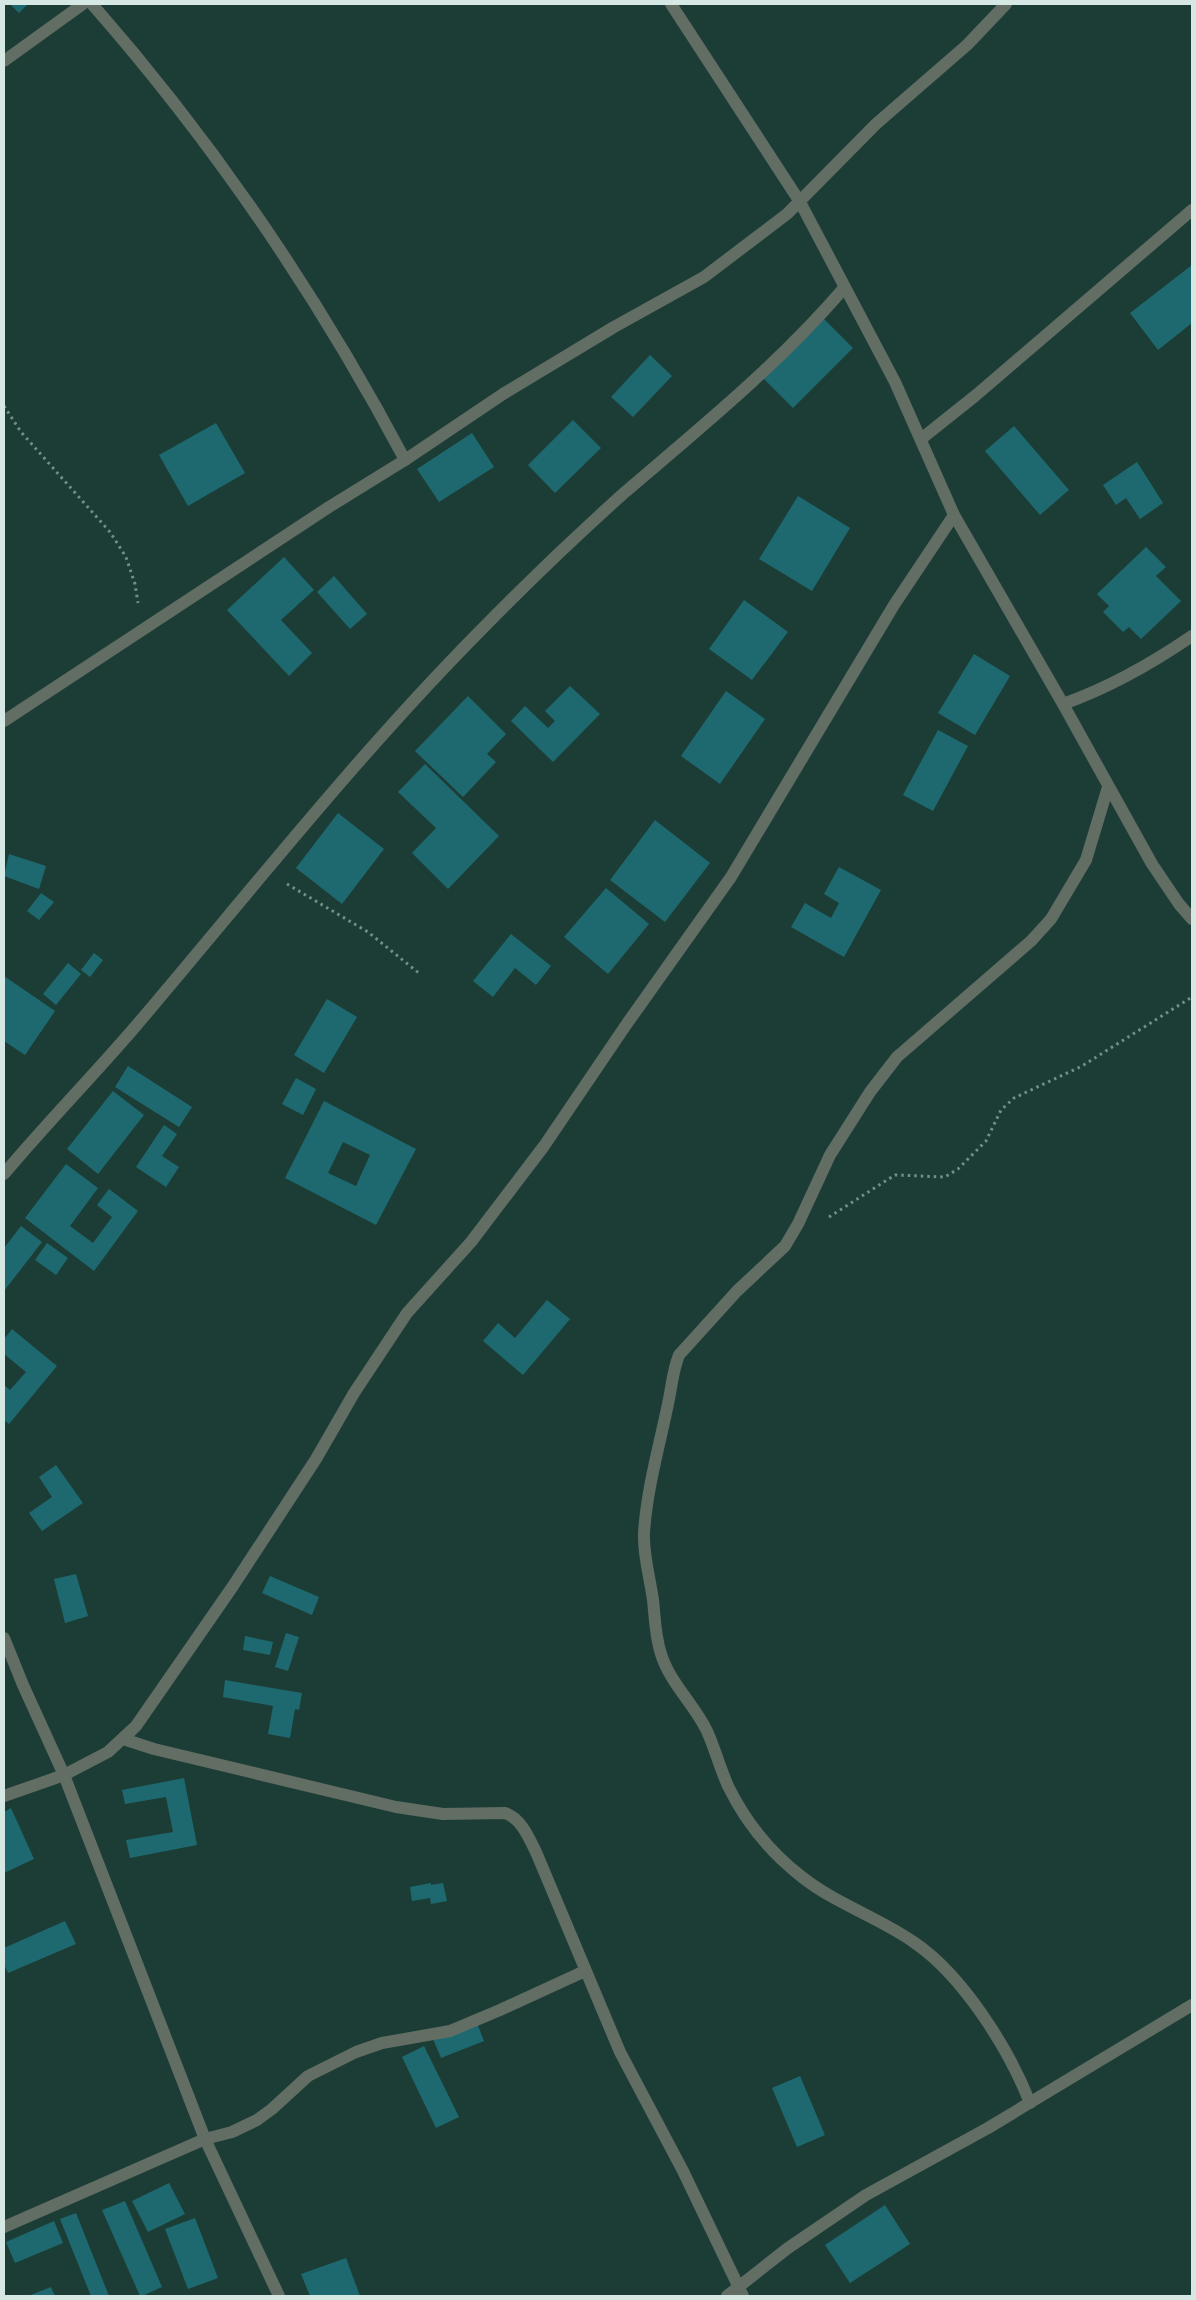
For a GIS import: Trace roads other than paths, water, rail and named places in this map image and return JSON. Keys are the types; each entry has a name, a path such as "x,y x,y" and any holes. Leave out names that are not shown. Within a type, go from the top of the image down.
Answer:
{"street":[{"path":"4,60 83,4"},
{"path":"92,4 135,53 208,146 258,217 353,365 405,460"},
{"path":"672,4 800,202 895,382 954,515 1165,885 1192,919"},
{"path":"4,721 329,507 405,460 502,394 614,327 704,277 768,230 800,202 876,124 966,45 1006,4"},
{"path":"921,439 975,396 1192,210"},
{"path":"5,1171 133,1030 263,874 409,708 493,618 555,556 812,326 844,288"},
{"path":"4,1796 64,1775 108,1752 136,1726 233,1586 316,1459 354,1393 402,1321 471,1242 544,1146 626,1025 731,877 894,606 954,515"},
{"path":"1063,704 1125,679 1192,636"},
{"path":"1030,2103 1008,2054 959,1983 937,1960 914,1942 822,1891 802,1877 777,1855 753,1827 729,1786 706,1731 694,1708 677,1687 661,1653 647,1570 644,1533 653,1464 670,1398 675,1364 679,1355 737,1291 785,1246 798,1224 830,1155 870,1092 897,1057 1031,941 1051,918 1086,860 1108,787"},
{"path":"4,1638 22,1685 64,1775 205,2139 279,2296"},
{"path":"123,1739 154,1749 396,1807 443,1814 505,1812 510,1815 521,1825 536,1852 620,2052 683,2171 742,2291"},
{"path":"4,2227 205,2139 224,2135 257,2120 308,2076 356,2052 382,2043 450,2031 585,1971"},
{"path":"727,2296 742,2291 788,2248 866,2195 1030,2103 1192,2005"}]}
